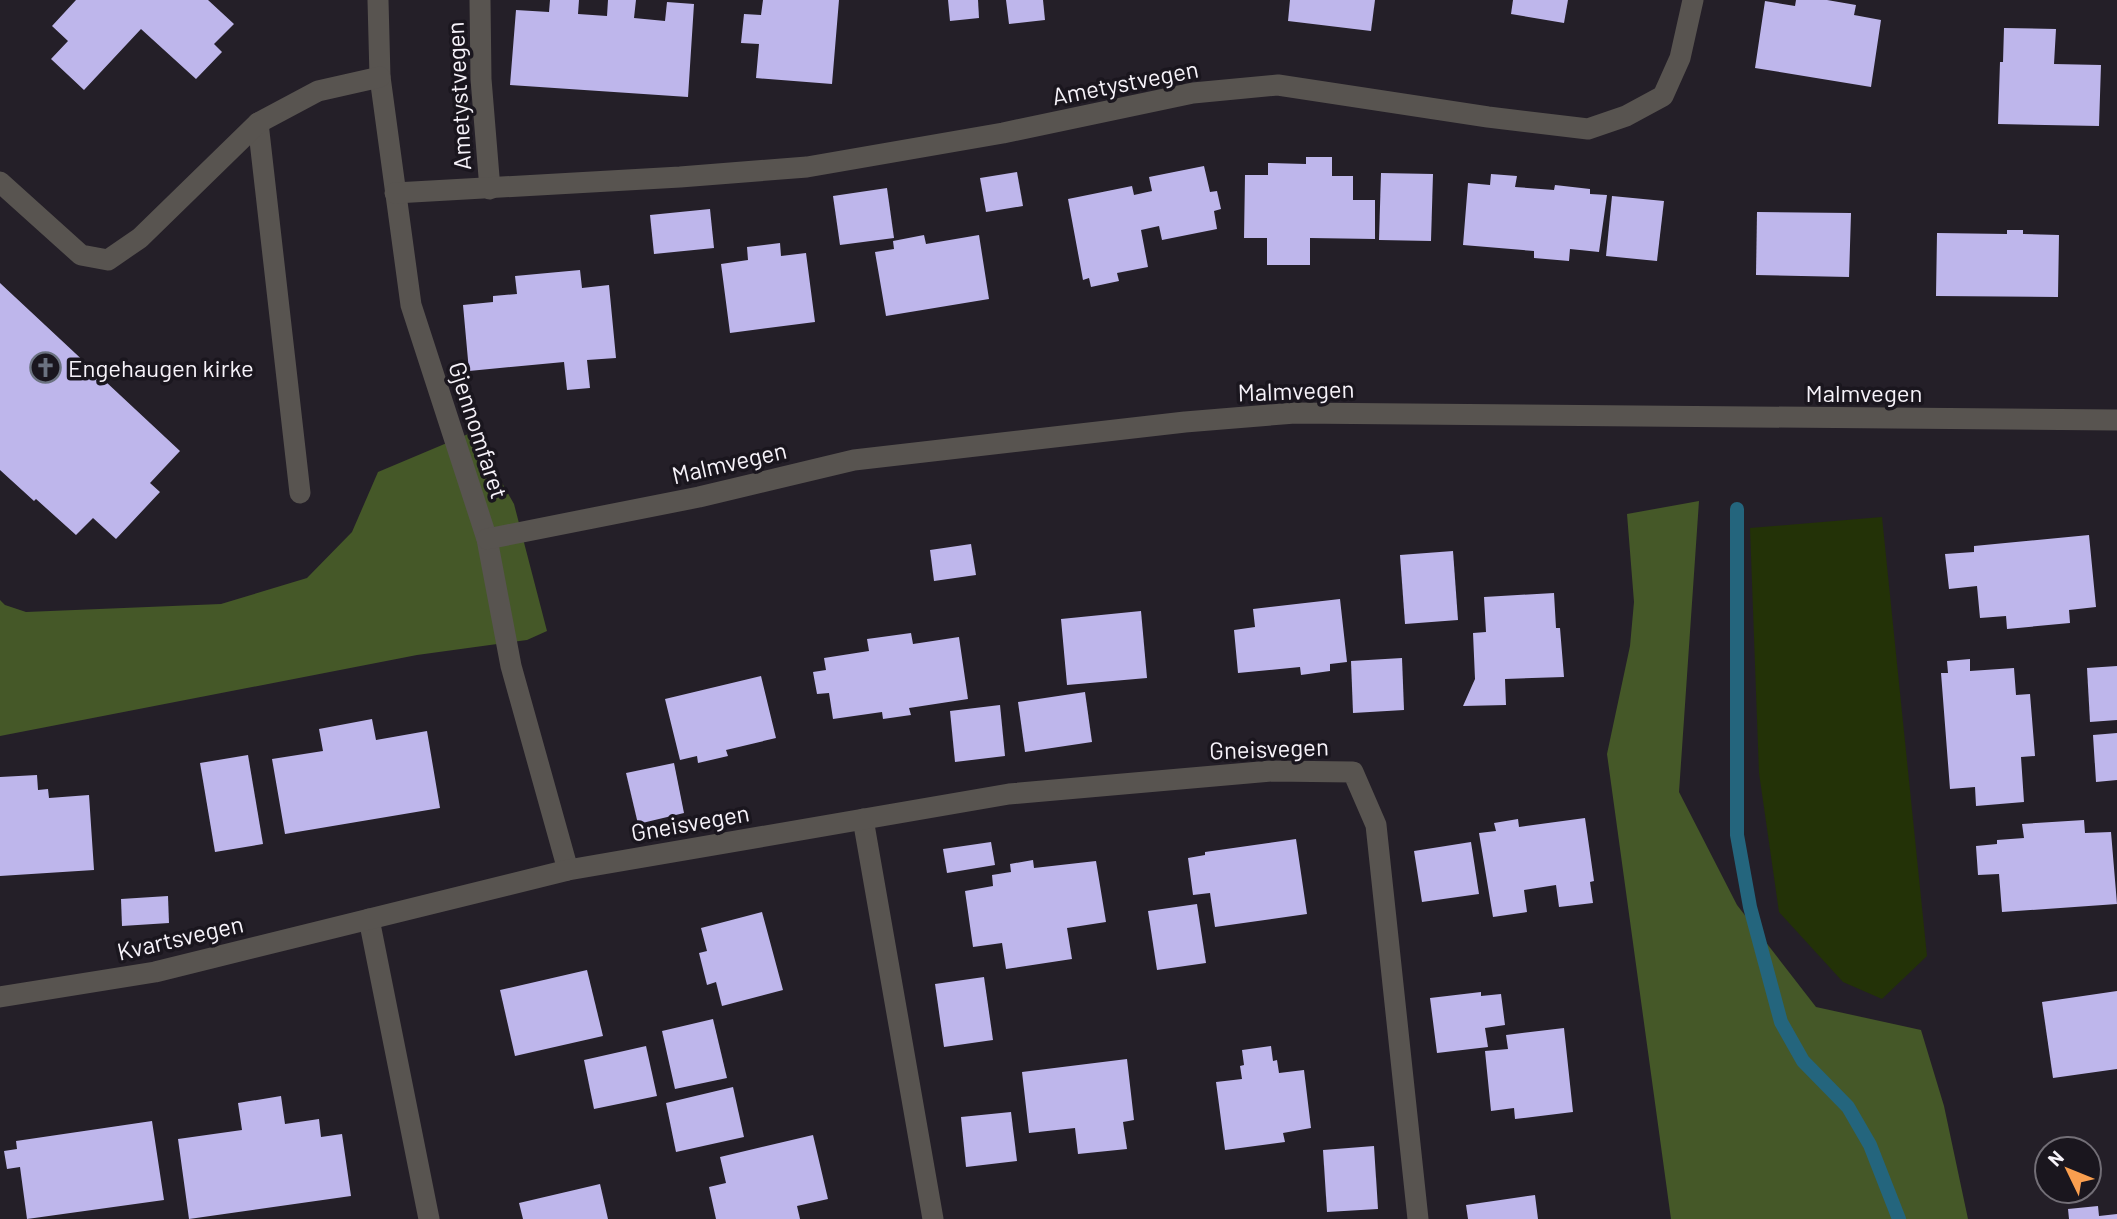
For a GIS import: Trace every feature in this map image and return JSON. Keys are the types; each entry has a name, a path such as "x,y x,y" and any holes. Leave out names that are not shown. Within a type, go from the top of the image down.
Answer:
{"street":[{"name":"Gjennomfaret","path":"378,0 380,77 411,305 487,539 511,666 568,870"},
{"name":"Ametystvegen","path":"480,0 481,79 490,189"},
{"name":"Ametystvegen","path":"395,193 807,167 1003,133 1193,93 1278,85 1488,117 1588,129 1626,116 1663,96 1680,58 1693,0"},
{"path":"0,182 81,255 108,260 140,238 258,124 318,91 380,77"},
{"path":"258,124 300,493"},
{"name":"Malmvegen","path":"487,539 699,498 854,460 1185,422 1294,413 2117,420"},
{"name":"Gneisvegen","path":"568,870 1009,794 1271,771 1353,772 1376,825 1418,1219"},
{"path":"863,819 933,1219"},
{"name":"Kvartsvegen","path":"0,997 155,972 568,870"},
{"path":"369,919 429,1219"}],"green space":[{"path":"473,432 514,504 547,631 527,640 417,655 0,736 0,600 5,605 26,612 221,604 307,578 352,532 378,472"},
{"path":"1699,501 1679,792 1737,905 1816,1007 1921,1030 1944,1106 1968,1219 1671,1219 1607,754 1630,646 1634,602 1627,514"},
{"path":"1882,517 1927,956 1882,999 1843,982 1779,912 1759,773 1750,528"}],"building":[{"path":"76,0 208,0 234,24 214,44 222,52 196,79 141,29 84,90 51,59 68,41 52,26"},
{"path":"550,0 579,0 578,14 607,16 608,0 636,0 634,18 665,21 667,2 694,4 688,97 510,85 516,10 549,12"},
{"path":"763,0 839,0 832,84 756,78 759,44 741,43 744,14 761,15"},
{"path":"948,0 978,0 979,18 950,21"},
{"path":"1006,0 1043,0 1045,20 1009,24"},
{"path":"1290,0 1375,0 1371,31 1288,21"},
{"path":"1513,0 1568,0 1564,23 1511,14"},
{"path":"1796,0 1827,0 1856,5 1854,15 1881,20 1871,87 1755,68 1765,1 1795,6"},
{"path":"2004,28 2056,29 2054,64 2101,65 2099,126 1998,124"},
{"path":"1306,157 1332,157 1332,176 1353,176 1353,200 1375,200 1375,239 1310,238 1310,265 1267,265 1267,238 1244,238 1245,175 1268,175 1268,163 1306,164"},
{"path":"1204,166 1210,192 1217,191 1221,209 1214,211 1217,229 1162,240 1159,226 1141,230 1148,267 1117,273 1119,281 1091,287 1089,278 1083,280 1068,199 1132,186 1134,195 1152,191 1149,177"},
{"path":"1017,172 1023,206 986,212 980,178"},
{"path":"1381,173 1433,174 1431,241 1379,240"},
{"path":"1491,174 1517,176 1515,187 1554,190 1555,185 1590,189 1590,194 1607,195 1599,252 1570,249 1569,261 1534,258 1534,251 1463,245 1468,183 1490,185"},
{"path":"887,188 894,238 840,245 833,196"},
{"path":"1612,196 1664,201 1657,261 1606,256"},
{"path":"710,209 714,248 654,254 650,215"},
{"path":"1757,212 1851,213 1849,277 1756,275"},
{"path":"2007,230 2023,230 2023,234 2059,235 2058,297 1936,296 1937,233 2007,234"},
{"path":"924,235 926,244 979,235 989,299 886,316 875,252 894,249 893,241"},
{"path":"780,243 781,256 806,253 815,322 730,333 721,264 748,260 747,247"},
{"path":"580,270 582,288 609,285 616,358 587,360 590,388 567,390 564,362 469,371 463,305 493,302 493,296 517,294 515,276"},
{"name":"Engehaugen kirke","path":"0,283 180,451 150,483 160,492 116,539 93,518 76,535 0,470"},
{"path":"2089,535 2096,607 2069,610 2070,623 2007,629 2006,616 1980,618 1977,586 1949,589 1945,554 1974,552 1974,546"},
{"path":"971,544 976,575 934,581 930,550"},
{"path":"1453,551 1458,620 1405,624 1400,555"},
{"path":"1554,593 1556,628 1560,628 1564,677 1505,679 1506,705 1463,706 1475,679 1473,633 1486,632 1484,597"},
{"path":"1340,599 1347,662 1330,664 1330,671 1301,675 1300,667 1238,673 1234,630 1255,627 1253,609"},
{"path":"1141,611 1147,678 1067,685 1061,619"},
{"path":"911,633 913,644 959,637 968,699 909,708 911,715 883,719 882,712 833,719 829,693 817,694 813,672 826,670 824,658 869,651 867,639"},
{"path":"1402,658 1404,710 1353,713 1351,661"},
{"path":"1970,659 1970,671 2014,668 2016,695 2030,694 2035,756 2021,757 2024,802 1976,806 1975,787 1950,789 1941,673 1948,673 1947,661"},
{"path":"2117,666 2117,720 2090,722 2087,668"},
{"path":"761,676 776,738 726,750 728,756 698,763 697,756 680,760 665,699"},
{"path":"1085,692 1092,742 1025,752 1018,702"},
{"path":"1000,705 1005,756 955,762 950,711"},
{"path":"372,719 376,740 427,731 440,808 285,834 272,759 323,751 319,729"},
{"path":"2117,733 2117,780 2096,782 2093,735"},
{"path":"248,755 263,844 215,852 200,763"},
{"path":"674,763 684,813 638,824 626,773"},
{"path":"37,775 38,790 48,789 49,798 89,795 94,870 0,876 0,777"},
{"path":"1585,818 1594,881 1590,882 1593,903 1559,907 1556,885 1524,890 1527,912 1493,917 1479,833 1496,831 1494,823 1518,819 1519,827"},
{"path":"2084,820 2085,833 2111,832 2117,904 2002,912 1999,874 1978,875 1976,846 1997,844 1997,840 2024,838 2022,824"},
{"path":"1296,839 1307,914 1215,927 1210,893 1193,895 1188,858 1205,855 1205,852"},
{"path":"991,842 995,865 947,873 943,849"},
{"path":"1471,842 1479,894 1422,902 1414,851"},
{"path":"1033,860 1034,868 1096,861 1106,922 1067,928 1072,959 1006,969 1002,943 973,947 965,891 993,886 992,875 1011,872 1010,864"},
{"path":"168,896 169,923 122,926 121,899"},
{"path":"1197,904 1206,963 1157,970 1148,911"},
{"path":"762,912 783,990 722,1006 716,982 707,985 699,953 707,951 701,928"},
{"path":"587,970 603,1036 515,1056 500,990"},
{"path":"984,977 993,1040 944,1047 935,984"},
{"path":"2117,991 2117,1069 2053,1078 2042,1002"},
{"path":"1481,992 1481,996 1501,994 1505,1025 1485,1028 1488,1047 1437,1053 1430,998"},
{"path":"713,1019 727,1078 675,1089 662,1031"},
{"path":"1564,1028 1573,1112 1515,1119 1514,1108 1491,1111 1485,1051 1508,1049 1506,1035"},
{"path":"646,1046 657,1096 594,1109 584,1060"},
{"path":"1271,1046 1273,1061 1277,1060 1279,1073 1304,1070 1311,1128 1283,1133 1285,1142 1225,1150 1216,1082 1242,1079 1242,1050"},
{"path":"1127,1059 1134,1120 1123,1122 1127,1149 1078,1154 1075,1128 1029,1133 1022,1072"},
{"path":"733,1087 744,1137 676,1152 666,1103"},
{"path":"281,1096 285,1124 319,1119 321,1137 342,1134 351,1196 189,1219 178,1139 242,1130 238,1103"},
{"path":"1011,1112 1017,1161 966,1167 961,1117"},
{"path":"152,1121 164,1200 27,1219 20,1167 7,1169 4,1151 17,1149 16,1141"},
{"path":"813,1135 828,1199 797,1206 800,1219 716,1219 709,1187 726,1183 720,1157"},
{"path":"1374,1146 1378,1209 1327,1212 1323,1150"},
{"path":"600,1184 608,1219 523,1219 519,1203"},
{"path":"1535,1195 1538,1219 1468,1219 1466,1205"},
{"path":"2098,1206 2099,1216 2117,1214 2117,1219 2069,1219 2068,1209"}],"waterway":[{"path":"1737,509 1737,835 1750,907 1781,1022 1803,1061 1848,1107 1870,1145 1899,1219"}],"place":[{"name":"Engehaugen kirke","path":"45,367"}]}
